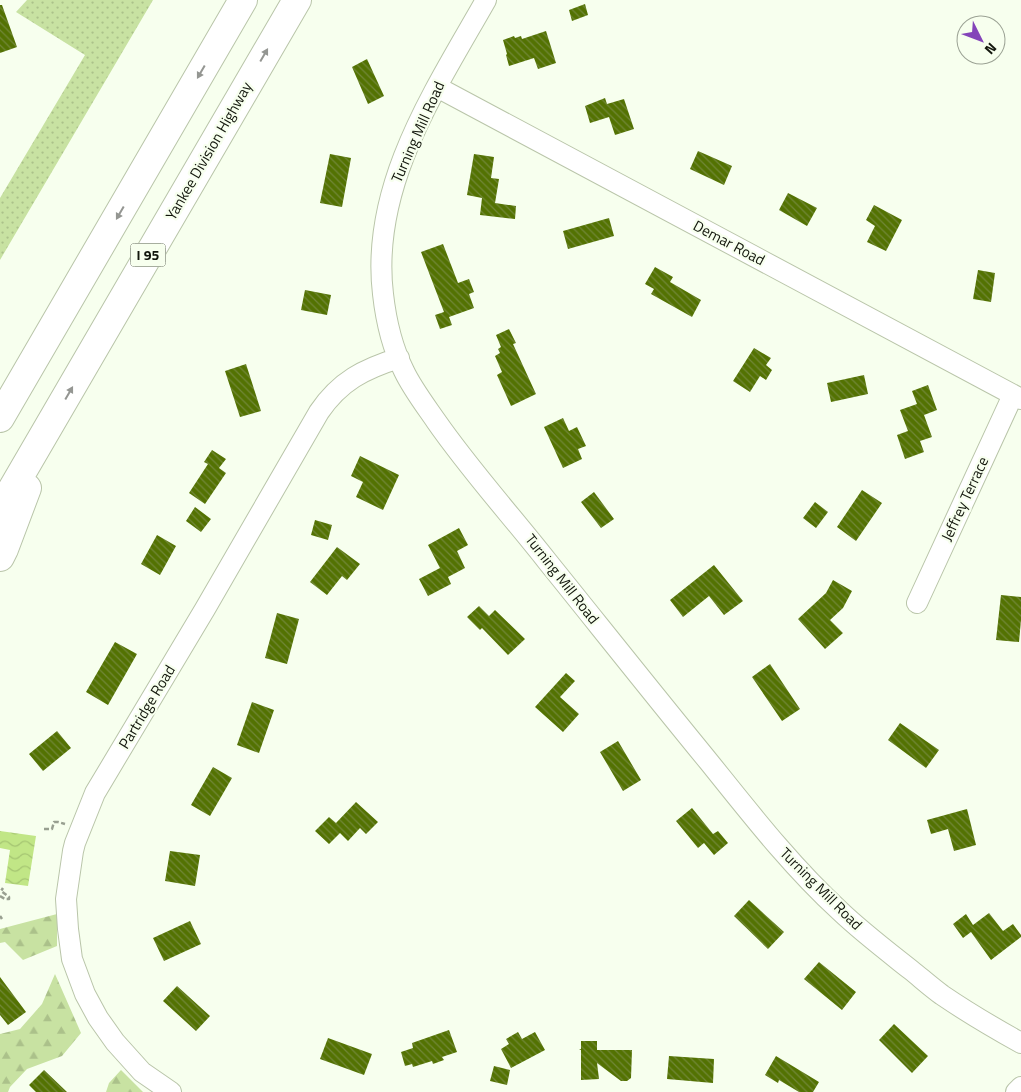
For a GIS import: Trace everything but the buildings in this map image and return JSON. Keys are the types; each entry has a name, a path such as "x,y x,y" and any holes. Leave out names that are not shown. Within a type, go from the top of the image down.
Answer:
{"highway":[{"path":"0,418 243,0"},
{"name":"Yankee Division Highway","path":"0,510 297,0"},
{"path":"0,557 52,421"}],"street":[{"name":"Turning Mill Road","path":"486,0 425,110 402,160 392,189 386,216 382,240 381,268 383,293 393,343 405,373 456,450 515,520 761,826 804,876 841,912 890,954 942,994 1021,1043"},
{"name":"Demar Road","path":"437,87 1017,397"},
{"name":"Partridge Road","path":"170,1092 142,1072 115,1042 98,1018 85,994 72,959 66,909 75,843 95,793 190,635 324,405 336,391 357,375 375,365 399,358"},
{"name":"Jeffrey Terrace","path":"917,602 1017,397"},
{"path":"1016,1092 1021,1086"}],"path":[{"path":"44,829 52,829 54,822 58,822 65,824 67,829"},
{"path":"0,896 9,900 1,891 3,888"}],"green space":[{"path":"27,0 153,0 0,260 0,198 85,55 16,12"},
{"path":"57,914 57,946 23,960 5,942 0,943 0,929"},
{"path":"55,974 81,1033 62,1056 27,1069 10,1087 8,1092 0,1092 0,1034 20,1029 42,1004"},
{"path":"121,1070 143,1092 106,1092 109,1083"}],"water":[{"path":"0,831 36,836 28,886 5,883 10,850 0,848"}]}
